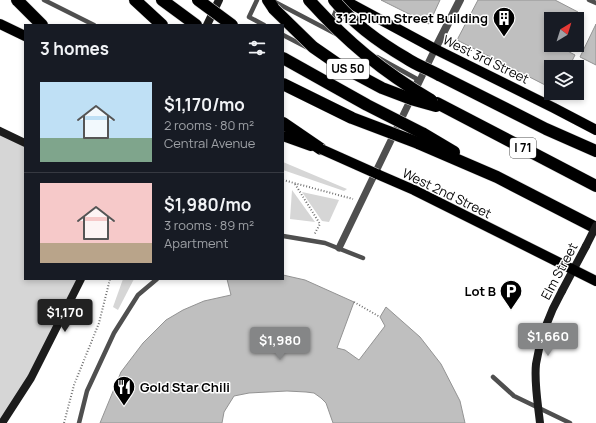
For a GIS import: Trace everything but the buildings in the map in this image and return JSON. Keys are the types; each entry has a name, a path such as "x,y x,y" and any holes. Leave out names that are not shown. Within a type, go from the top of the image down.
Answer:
{"highway":[{"path":"17,0 41,24"},
{"path":"135,0 161,24"},
{"path":"162,0 195,24"},
{"path":"198,0 231,24"},
{"name":"US 50","path":"268,0 274,9 312,47 339,65 382,88 411,99 436,105"},
{"name":"I 71","path":"309,0 349,42 370,60 436,105 596,186"},
{"path":"334,0 354,20 376,38 406,59 546,129 596,151"},
{"name":"US 50","path":"284,59 367,105 420,138"},
{"path":"284,84 352,118 420,138 596,227"},
{"path":"284,124 321,149"}],"main road":[{"path":"207,24 219,0"},
{"name":"West 3rd Street","path":"344,0 435,49 596,130"},
{"path":"0,24 24,36"},
{"path":"0,131 24,143"},
{"name":"West 2nd Street","path":"284,136 321,149 414,190 596,281"},
{"name":"Elm Street","path":"540,423 536,394 536,365 543,332 553,307 596,227"},
{"path":"2,423 31,378 80,280"}],"street":[{"path":"339,248 460,0"}],"lane":[{"path":"44,0 92,24"},
{"path":"257,0 249,17 262,24"},
{"path":"272,0 417,79 406,101 284,36"},
{"path":"328,30 340,0"},
{"path":"284,236 311,240 339,248 364,258"},
{"path":"79,423 87,391 114,333 138,295 155,280"},
{"path":"493,377 514,396 570,423"}],"path":[{"path":"284,180 361,201"},
{"path":"294,183 320,224 311,240"},
{"path":"64,423 74,385 99,323 110,280"},
{"path":"354,302 380,317"}],"shaded area":[{"path":"0,131 24,143 24,280 80,280 31,378 0,423"},
{"path":"284,162 347,189 344,191 284,170"},
{"path":"292,190 315,222 290,219"},
{"path":"302,192 339,200 329,222 322,221"},
{"path":"123,280 133,280 118,310 113,307"}],"place":[{"name":"312 Plum Street Building","path":"504,38"},
{"name":"Lot B","path":"511,310"},
{"name":"Gold Star Chili","path":"124,406"}]}
